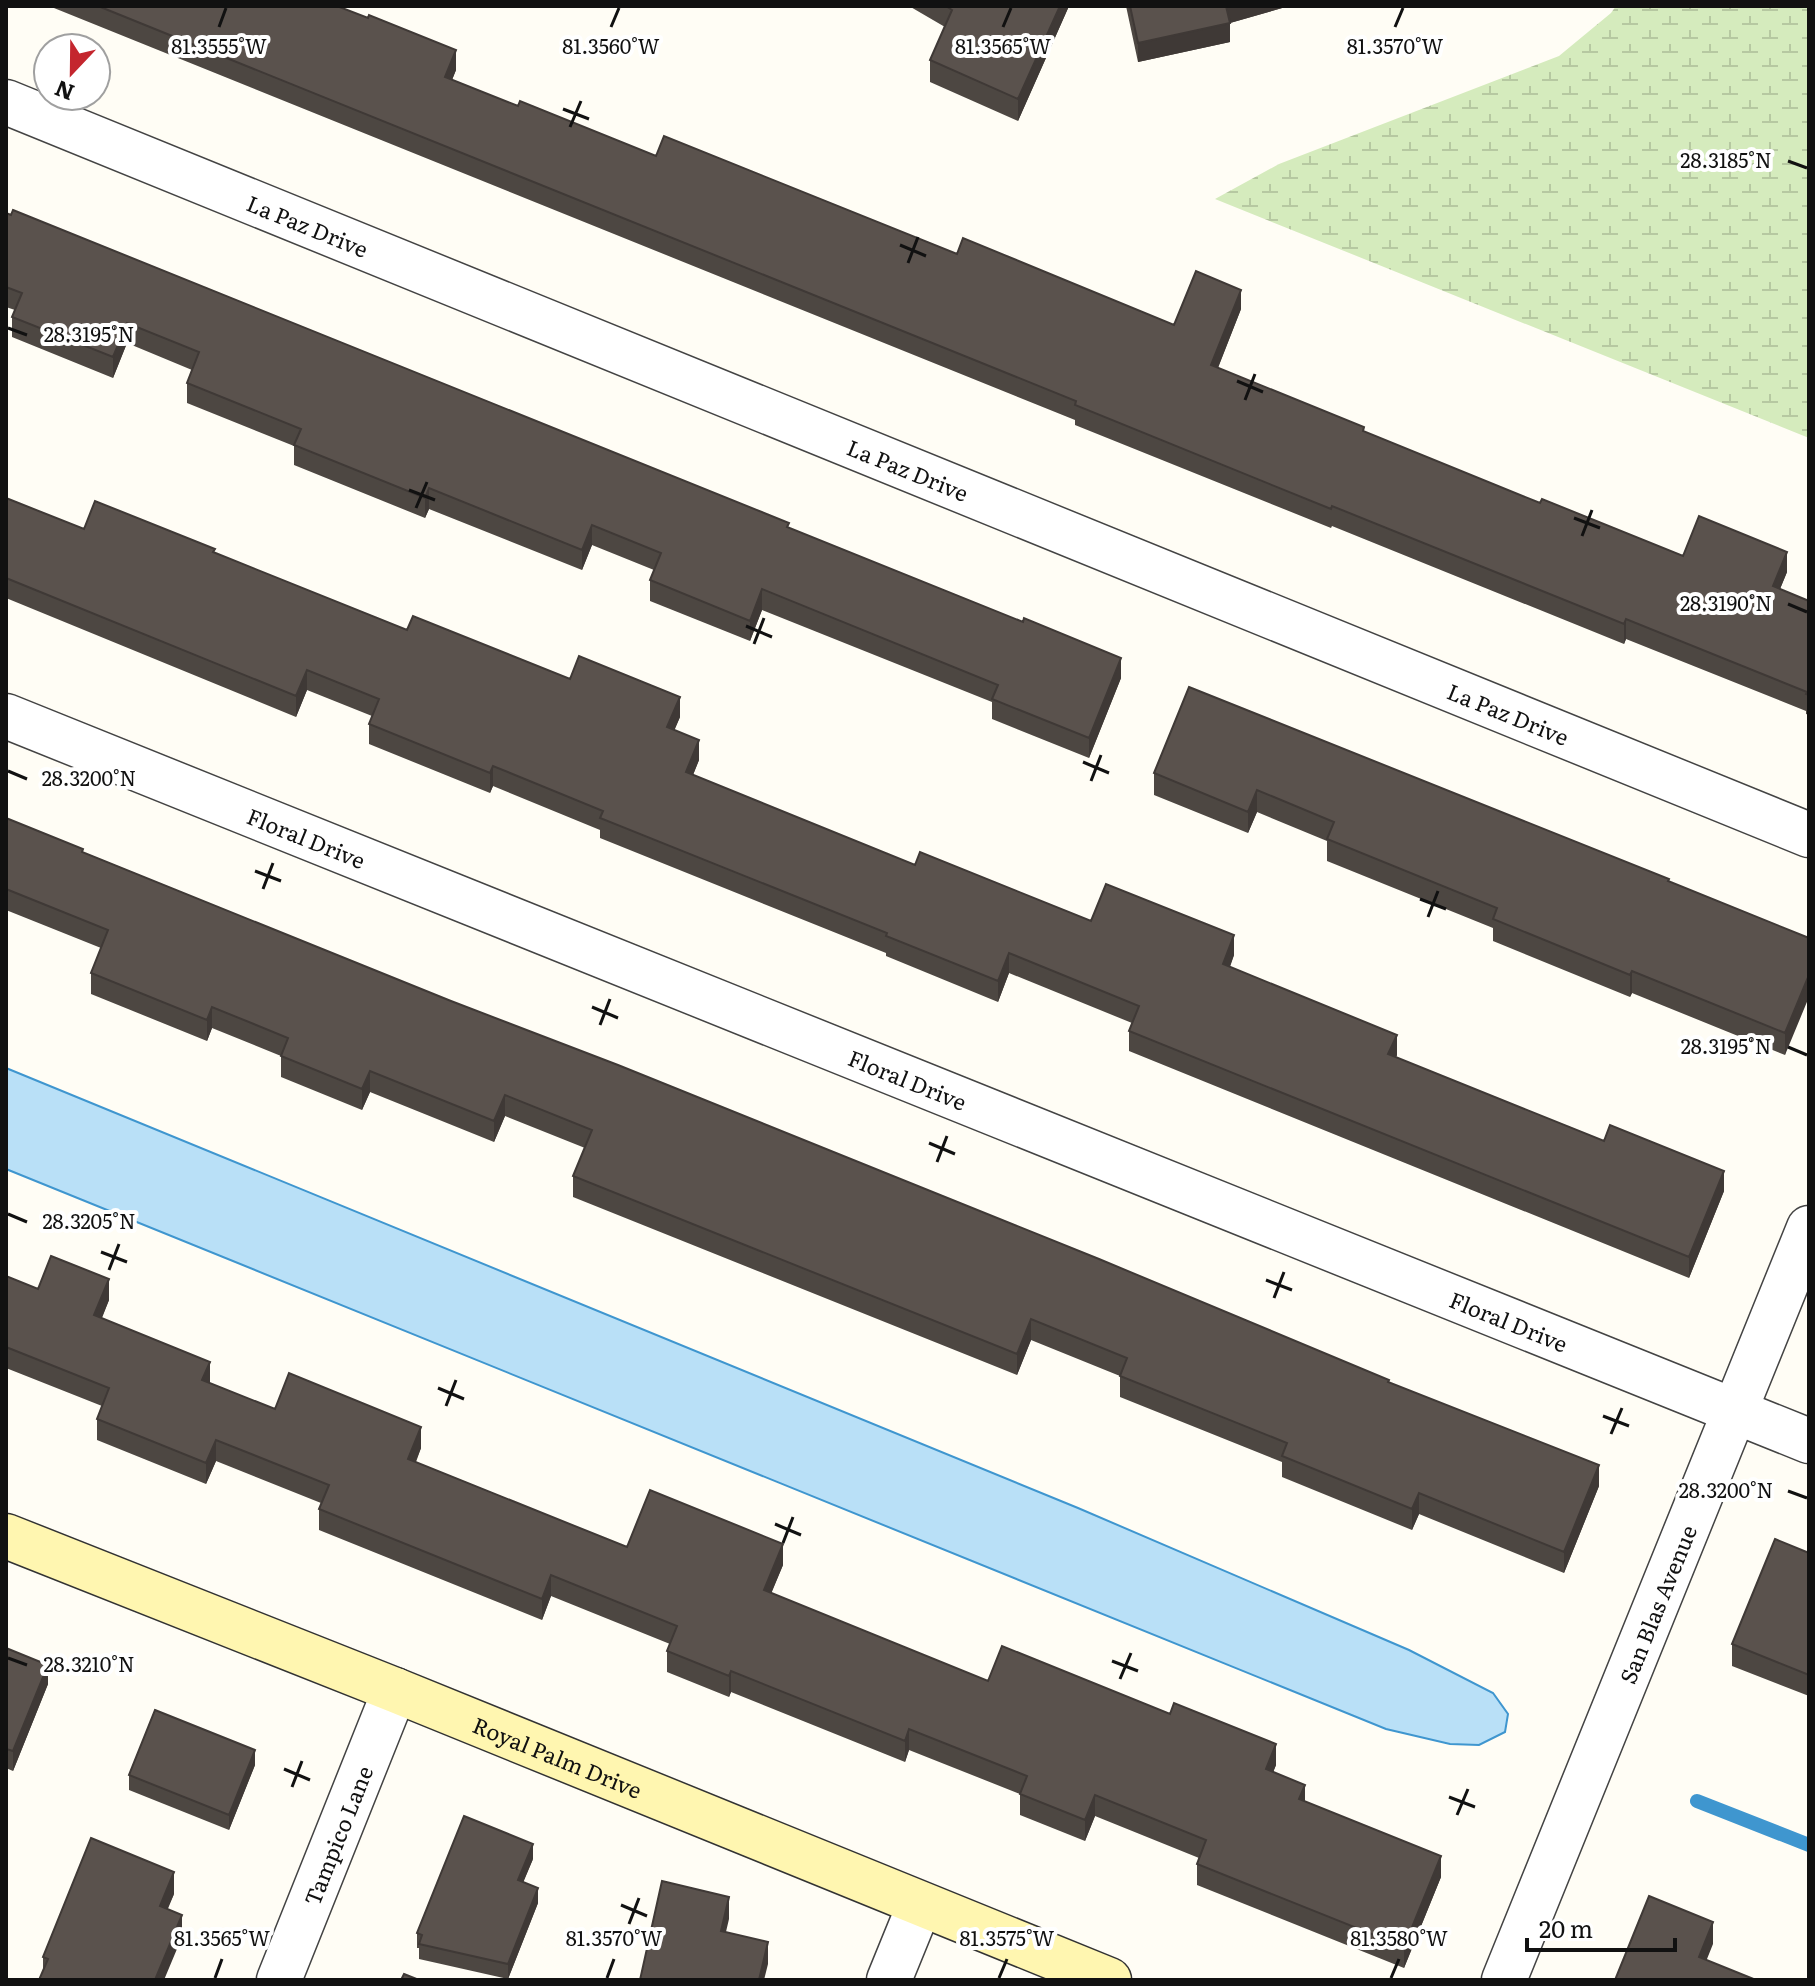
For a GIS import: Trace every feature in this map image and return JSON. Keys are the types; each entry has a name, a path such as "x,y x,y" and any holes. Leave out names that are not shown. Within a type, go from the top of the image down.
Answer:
{"street":[{"name":"La Paz Drive","path":"6,102 1809,835"},
{"name":"Floral Drive","path":"6,716 1809,1441"},
{"name":"San Blas Avenue","path":"1504,1980 1809,1228"},
{"name":"Royal Palm Drive","path":"6,1536 395,1690 1109,1980"},
{"name":"Tampico Lane","path":"279,1980 395,1690"},
{"path":"889,1980 920,1904"}],"green space":[{"path":"1616,6 1809,6 1809,438 1215,199 1279,164 1559,56"}],"water":[{"path":"6,1068 1078,1508 1409,1650 1493,1693 1508,1714 1505,1732 1479,1745 1450,1744 1386,1729 6,1169"}],"building":[{"path":"98,6 337,6 368,18 369,15 456,50 445,77 518,106 520,101 656,156 664,136 957,254 963,238 1174,325 1196,271 1241,290 1211,365 1540,503 1542,499 1683,556 1699,516 1787,552 1773,586 1809,601 1809,695 1626,619 1624,624 1332,506 1331,509 1075,405 1076,401"},
{"path":"946,6 1060,6 1018,99 930,60 952,10"},
{"path":"1130,6 1226,6 1230,23 1138,43"},
{"path":"13,210 789,523 787,527 1121,658 1089,738 992,699 998,685 762,589 750,621 650,580 661,553 592,525 582,550 429,488 425,498 294,445 301,429 187,383 199,352 127,323 113,357 12,317 22,293 6,287 6,213 11,215"},
{"path":"6,498 84,529 95,501 407,630 413,616 570,679 579,656 680,697 667,727 699,740 686,772 915,865 920,852 1091,921 1106,884 1234,935 1223,964 1397,1035 1388,1054 1604,1141 1610,1125 1724,1171 1689,1257 1129,1031 1139,1006 1009,953 998,981 600,818 603,811 493,766 490,773 369,724 379,699 307,670 296,696 6,578"},
{"path":"1189,687 1809,938 1809,975 1785,1033 1493,919 1497,908 1327,839 1334,822 1257,790 1248,812 1154,773"},
{"path":"6,818 83,849 82,852 1099,1259 1388,1382 1599,1465 1564,1552 1419,1493 1412,1509 1282,1456 1287,1443 1120,1376 1127,1358 1031,1319 1017,1354 573,1176 592,1130 505,1095 494,1121 370,1071 362,1089 281,1056 288,1038 212,1007 207,1020 91,973 108,930 6,889"},
{"path":"51,1256 109,1279 94,1315 210,1362 202,1380 275,1409 289,1373 421,1427 408,1459 627,1547 650,1490 783,1544 764,1590 988,1681 1002,1646 1170,1714 1174,1703 1276,1744 1266,1769 1305,1785 1299,1799 1441,1856 1404,1947 1197,1864 1206,1840 1095,1795 1085,1820 1020,1794 1027,1776 909,1729 905,1741 731,1671 729,1676 667,1651 677,1626 551,1575 542,1599 319,1509 329,1485 216,1440 206,1463 97,1419 109,1388 6,1347 6,1276 38,1289"},
{"path":"1775,1539 1809,1553 1809,1675 1732,1644"},
{"path":"6,1648 48,1665 13,1751 6,1749"},
{"path":"155,1710 255,1750 229,1815 129,1775"},
{"path":"464,1816 533,1844 518,1880 538,1888 508,1964 419,1944 422,1935 417,1933"},
{"path":"91,1838 174,1872 160,1906 182,1915 155,1980 39,1980 48,1959 43,1957"},
{"path":"662,1881 729,1897 721,1931 768,1942 759,1980 640,1980"},
{"path":"1649,1896 1713,1922 1699,1957 1756,1980 1615,1980"},
{"path":"404,1974 419,1980 401,1980"}],"waterway":[{"path":"1697,1801 1809,1845"}]}
